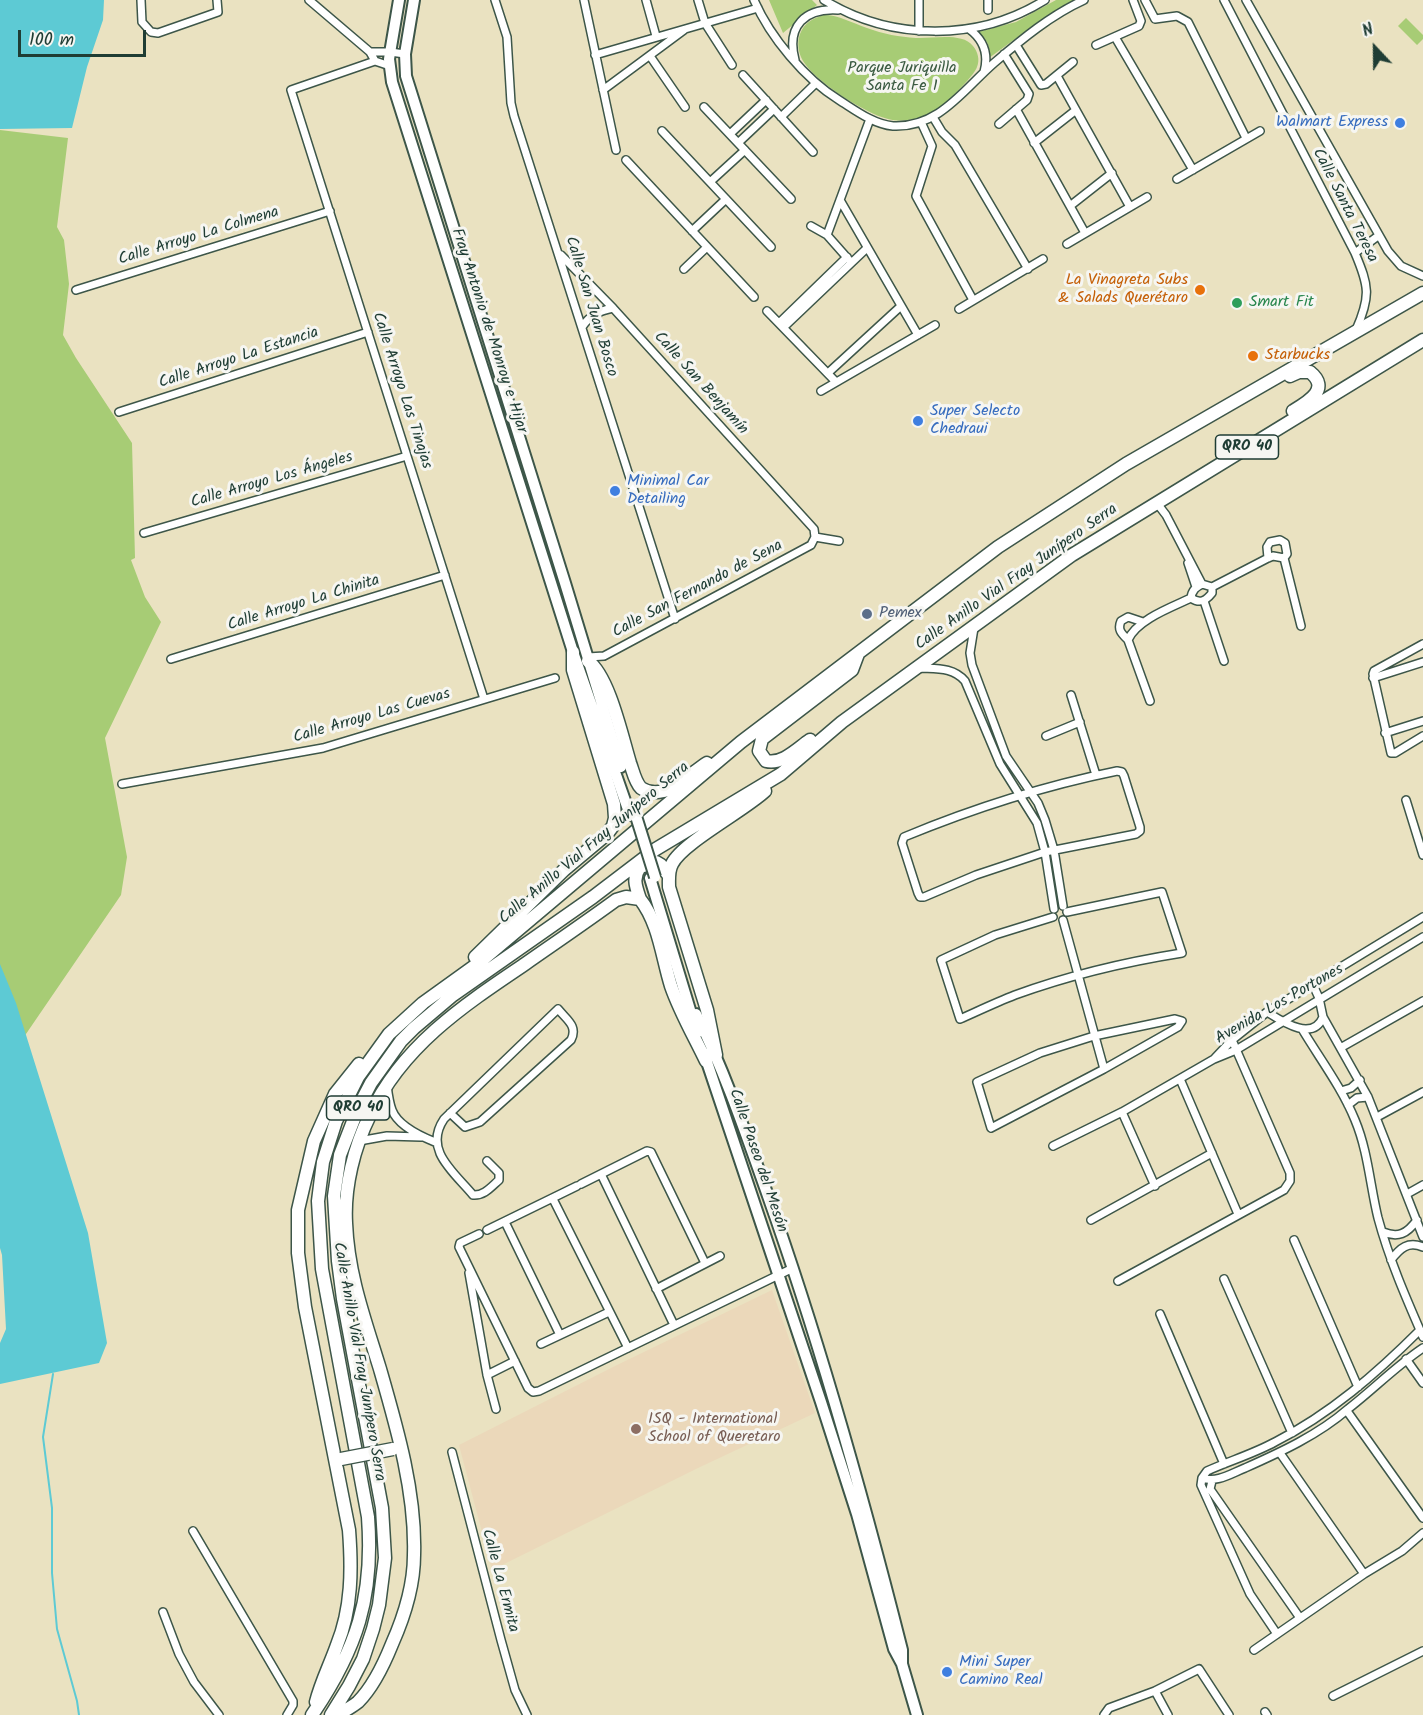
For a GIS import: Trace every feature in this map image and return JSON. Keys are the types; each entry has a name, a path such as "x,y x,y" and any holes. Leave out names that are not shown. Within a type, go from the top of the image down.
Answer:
{"highway":[{"name":"Calle Anillo Vial Fray Junípero Serra","path":"313,1714 340,1670 362,1615 371,1552 368,1517 322,1269 318,1201 320,1180 327,1144 343,1106 362,1071 389,1034 405,1018 480,962 741,742 998,547 1126,464 1423,293"},
{"name":"Calle Anillo Vial Fray Junípero Serra","path":"331,1715 354,1677 373,1629 379,1605 385,1558 382,1508 343,1299 334,1196 340,1155 349,1130 370,1083 395,1049 414,1028 453,995 593,897 656,849 781,774 842,722 1072,555 1423,340"},
{"path":"1215,414 1251,399 1299,372 1310,372 1317,379 1319,388 1311,398 1250,438 1238,453"},
{"path":"440,992 537,895 607,834 613,826 614,804 573,670 573,652"},
{"path":"842,722 823,731 783,759 769,763 760,755 759,745 762,739 852,670 858,654"},
{"path":"587,664 595,665 605,682 633,772 639,785 645,790 656,792 671,788 741,742"},
{"path":"711,1058 707,1010 669,887 672,863 763,794 781,774"},
{"path":"669,876 662,865 656,862 639,867 635,874 635,885 640,899 651,916 671,986 682,1013 711,1058"},
{"path":"525,964 593,897"},
{"path":"337,1715 357,1703 380,1672 396,1636 408,1599 414,1556 413,1520 380,1369 356,1294 349,1259 345,1221 348,1187 359,1141 370,1113 406,1058 445,1021 616,900 626,897 640,899"},
{"path":"313,1714 348,1610 351,1570 349,1530 338,1460 305,1307 297,1253 298,1210 314,1141 335,1094 364,1058 389,1034"},
{"path":"338,1460 397,1449"}],"main road":[{"name":"Fray Antonio de Monroy e Hijar","path":"399,0 390,52 390,66 399,105 573,652 587,664"},
{"name":"Fray Antonio de Monroy e Hijar","path":"414,0 405,54 406,76 587,664"},
{"path":"399,105 413,101"},
{"path":"482,361 493,357"},
{"name":"Calle Paseo del Mesón","path":"587,664 652,877 688,1008 711,1058 793,1268 832,1390 894,1649 902,1664 917,1715"},
{"name":"Calle Paseo del Mesón","path":"711,1058 779,1274 862,1512"}],"street":[{"path":"141,0 142,22 152,33 158,33 218,12 217,0"},
{"path":"309,0 370,52 375,61 390,66"},
{"name":"Calle San Juan Bosco","path":"495,0 507,37 511,103 514,116 675,619"},
{"path":"584,0 616,150"},
{"path":"646,0 656,36"},
{"path":"698,0 705,22 732,65"},
{"path":"754,0 796,63 816,83 870,119 890,126 912,125 946,110 1004,54 1044,24 1084,0"},
{"path":"824,0 841,10 874,21 919,31 969,29 1002,21 1045,0"},
{"path":"919,31 920,0"},
{"path":"988,0 988,10"},
{"path":"1096,45 1135,29 1141,24 1133,0"},
{"path":"1145,0 1153,18 1157,20 1177,16 1188,22 1246,138"},
{"name":"Calle Santa Teresa","path":"1224,0 1366,278 1367,293 1364,311 1355,332"},
{"name":"Calle Santa Teresa","path":"1246,0 1378,236 1401,266 1423,276"},
{"path":"596,55 758,8"},
{"path":"796,63 792,47 793,35 798,23 810,14 824,9 841,10"},
{"path":"603,90 688,27"},
{"path":"969,29 981,40 984,47 986,64 984,72"},
{"path":"1115,37 1193,170"},
{"path":"1016,45 1039,84 1046,84 1073,62"},
{"path":"370,52 405,54"},
{"path":"999,124 1027,100 1029,94 1004,54"},
{"path":"650,56 685,107"},
{"name":"Calle Arroyo Las Tinajas","path":"375,61 291,90 484,699"},
{"path":"743,75 813,152"},
{"path":"1057,76 1130,207"},
{"path":"781,117 816,83"},
{"path":"730,134 766,100"},
{"path":"704,107 791,199"},
{"path":"738,142 774,109"},
{"path":"1016,110 1085,233"},
{"path":"1034,143 1076,110"},
{"path":"933,117 955,145 1028,269"},
{"path":"827,235 870,119"},
{"path":"921,122 931,141 931,151 916,196 974,300"},
{"path":"1177,179 1260,130"},
{"path":"663,132 771,247"},
{"path":"710,182 745,150"},
{"path":"626,160 754,297"},
{"path":"1070,206 1112,173"},
{"path":"1067,243 1148,196"},
{"path":"692,231 726,199"},
{"path":"840,200 918,335"},
{"name":"Calle Arroyo La Colmena","path":"76,290 330,211"},
{"path":"811,225 827,235 850,260"},
{"path":"1355,253 1378,236"},
{"path":"684,269 707,247"},
{"path":"781,325 850,260 867,248"},
{"name":"Calle San Benjamín","path":"559,254 613,308 814,529 816,537"},
{"path":"959,309 1043,260"},
{"path":"828,374 900,306"},
{"path":"582,327 587,319 596,313 613,308"},
{"path":"767,311 836,382"},
{"path":"820,391 935,325"},
{"name":"Calle Arroyo La Estancia","path":"119,412 368,332"},
{"name":"Calle Arroyo Los Ángeles","path":"144,533 407,456"},
{"path":"1128,640 1133,630 1143,622 1191,598 1198,583 1166,515 1156,502"},
{"path":"816,537 839,541"},
{"name":"Calle San Fernando de Sena","path":"587,664 811,545 816,537"},
{"path":"1268,558 1267,547 1270,542 1280,540 1285,543 1287,548 1284,558 1301,626"},
{"path":"1198,583 1212,587 1268,558 1274,556 1284,558"},
{"name":"Calle Arroyo La Chinita","path":"171,659 445,575"},
{"path":"1191,598 1204,601 1212,593 1212,587"},
{"path":"1204,601 1224,661"},
{"path":"1143,622 1131,617 1120,621 1119,630 1128,640 1150,701"},
{"path":"974,626 970,653 972,666 1006,756 1038,803 1054,850 1065,909 1063,920 1104,1069"},
{"path":"1423,644 1374,671 1373,678 1391,753 1395,753 1423,736"},
{"path":"1373,678 1423,662"},
{"path":"958,674 972,666"},
{"path":"917,668 944,669 958,674 965,681 998,759 1036,823 1045,852 1054,913 1060,921 1063,920"},
{"name":"Calle Arroyo Las Cuevas","path":"122,784 323,748 555,678"},
{"path":"1071,695 1096,775"},
{"path":"984,723 992,720"},
{"path":"1385,733 1423,721"},
{"path":"1046,736 1080,722"},
{"path":"1122,772 1140,831 1136,834 1045,852 920,897 902,840 947,819 1030,791 1096,775 1122,772"},
{"path":"1406,800 1423,855"},
{"path":"1162,892 1182,953 1129,962 1078,975 1015,995 960,1019 941,960 995,935 1054,913 1058,906 1065,909 1162,892"},
{"name":"Avenida Los Portones","path":"1214,1059 1232,1040 1267,1012 1423,917"},
{"name":"Avenida Los Portones","path":"1214,1059 1236,1050 1423,937"},
{"path":"1312,985 1319,998 1323,1017 1342,1047 1368,1097 1423,1237"},
{"path":"1342,1047 1423,1001"},
{"path":"450,1113 465,1127 480,1122 571,1040 574,1033 573,1026 558,1010 450,1113 438,1127 435,1142 439,1155 472,1195 486,1192 499,1180 500,1173 487,1161"},
{"path":"1267,1012 1302,1029 1313,1029 1323,1017"},
{"path":"1175,1019 1182,1021 1178,1027 1104,1069 991,1128 977,1082 1040,1053 1094,1036 1175,1019"},
{"path":"1277,1634 1250,1594 1201,1485 1202,1478 1207,1471 1273,1444 1317,1418 1421,1334 1391,1260 1358,1128 1341,1091 1302,1029"},
{"path":"1118,1281 1284,1190 1290,1181 1290,1173 1232,1040"},
{"path":"1053,1146 1122,1112 1214,1059"},
{"path":"1180,1079 1238,1214"},
{"path":"1341,1091 1351,1088 1360,1080"},
{"path":"387,1085 391,1108 395,1116 422,1137 435,1142"},
{"path":"1377,1118 1423,1092"},
{"path":"1348,1105 1357,1098 1368,1097"},
{"path":"1122,1112 1155,1186"},
{"path":"359,1141 387,1136 422,1137"},
{"path":"487,1230 647,1151 651,1152 705,1263"},
{"path":"1090,1220 1212,1154"},
{"path":"601,1174 674,1325"},
{"path":"1407,1194 1423,1185"},
{"path":"553,1199 628,1348"},
{"path":"1383,1232 1392,1236 1402,1234 1411,1229 1417,1220"},
{"path":"505,1222 560,1335"},
{"path":"479,1234 459,1245 528,1388 533,1392 539,1392 793,1268"},
{"path":"1294,1240 1358,1387"},
{"path":"1391,1260 1398,1249 1407,1245 1416,1244 1423,1247"},
{"path":"656,1289 720,1256"},
{"path":"467,1264 486,1375 496,1408"},
{"path":"1224,1279 1292,1433"},
{"path":"542,1344 609,1312"},
{"path":"1160,1314 1224,1464"},
{"path":"1202,1478 1212,1481 1280,1453 1323,1428 1347,1411 1406,1359 1423,1348"},
{"path":"1406,1359 1423,1383"},
{"path":"486,1375 515,1361"},
{"path":"1347,1411 1423,1518"},
{"path":"1317,1418 1323,1428"},
{"name":"Calle La Ermita","path":"452,1452 515,1690 527,1715"},
{"path":"1280,1453 1364,1574"},
{"path":"1212,1481 1210,1489 1300,1618"},
{"path":"193,1531 293,1701 287,1715"},
{"path":"1254,1650 1364,1574 1402,1551 1423,1533"},
{"path":"163,1612 178,1654 194,1682 219,1715"},
{"path":"1333,1696 1423,1651"},
{"path":"1104,1715 1109,1708 1155,1691 1199,1669 1229,1715"},
{"path":"1155,1691 1168,1715"}],"shaded area":[{"name":"ISQ - International School of Queretaro","path":"772,1290 815,1413 492,1570 459,1445"}],"green space":[{"path":"769,0 812,0 817,5 783,33"},
{"path":"1056,0 1075,0 1041,20 989,58 988,44 978,32 1016,22"},
{"name":"Parque Juriquilla Santa Fe 1","path":"824,15 840,18 885,34 916,38 962,39 975,48 978,64 971,77 959,90 931,113 907,120 878,116 841,96 818,78 803,61 798,44 802,30 809,22"},
{"path":"1406,18 1423,35 1423,39 1417,45 1398,26"},
{"path":"0,130 68,138 57,227 64,240 69,284 63,335 132,443 135,558 131,560 145,597 161,622 105,738 127,857 121,895 0,1072"}],"water":[{"path":"0,0 104,0 103,20 87,67 72,128 0,129"},
{"path":"0,964 16,1003 88,1233 107,1343 99,1363 0,1384 0,1343 6,1329 0,1248"}],"waterway":[{"path":"53,1374 43,1437 52,1508 52,1573 57,1629 79,1715"}],"place":[{"name":"Walmart Express","path":"1400,123"},
{"name":"La Vinagreta Subs & Salads Querétaro","path":"1200,290"},
{"name":"Smart Fit","path":"1237,303"},
{"name":"Starbucks","path":"1253,356"},
{"name":"Super Selecto Chedraui","path":"918,421"},
{"name":"Minimal Car Detailing","path":"615,491"},
{"name":"Pemex","path":"867,614"},
{"name":"ISQ - International School of Queretaro","path":"636,1429"},
{"name":"Mini Super Camino Real","path":"947,1672"}]}
